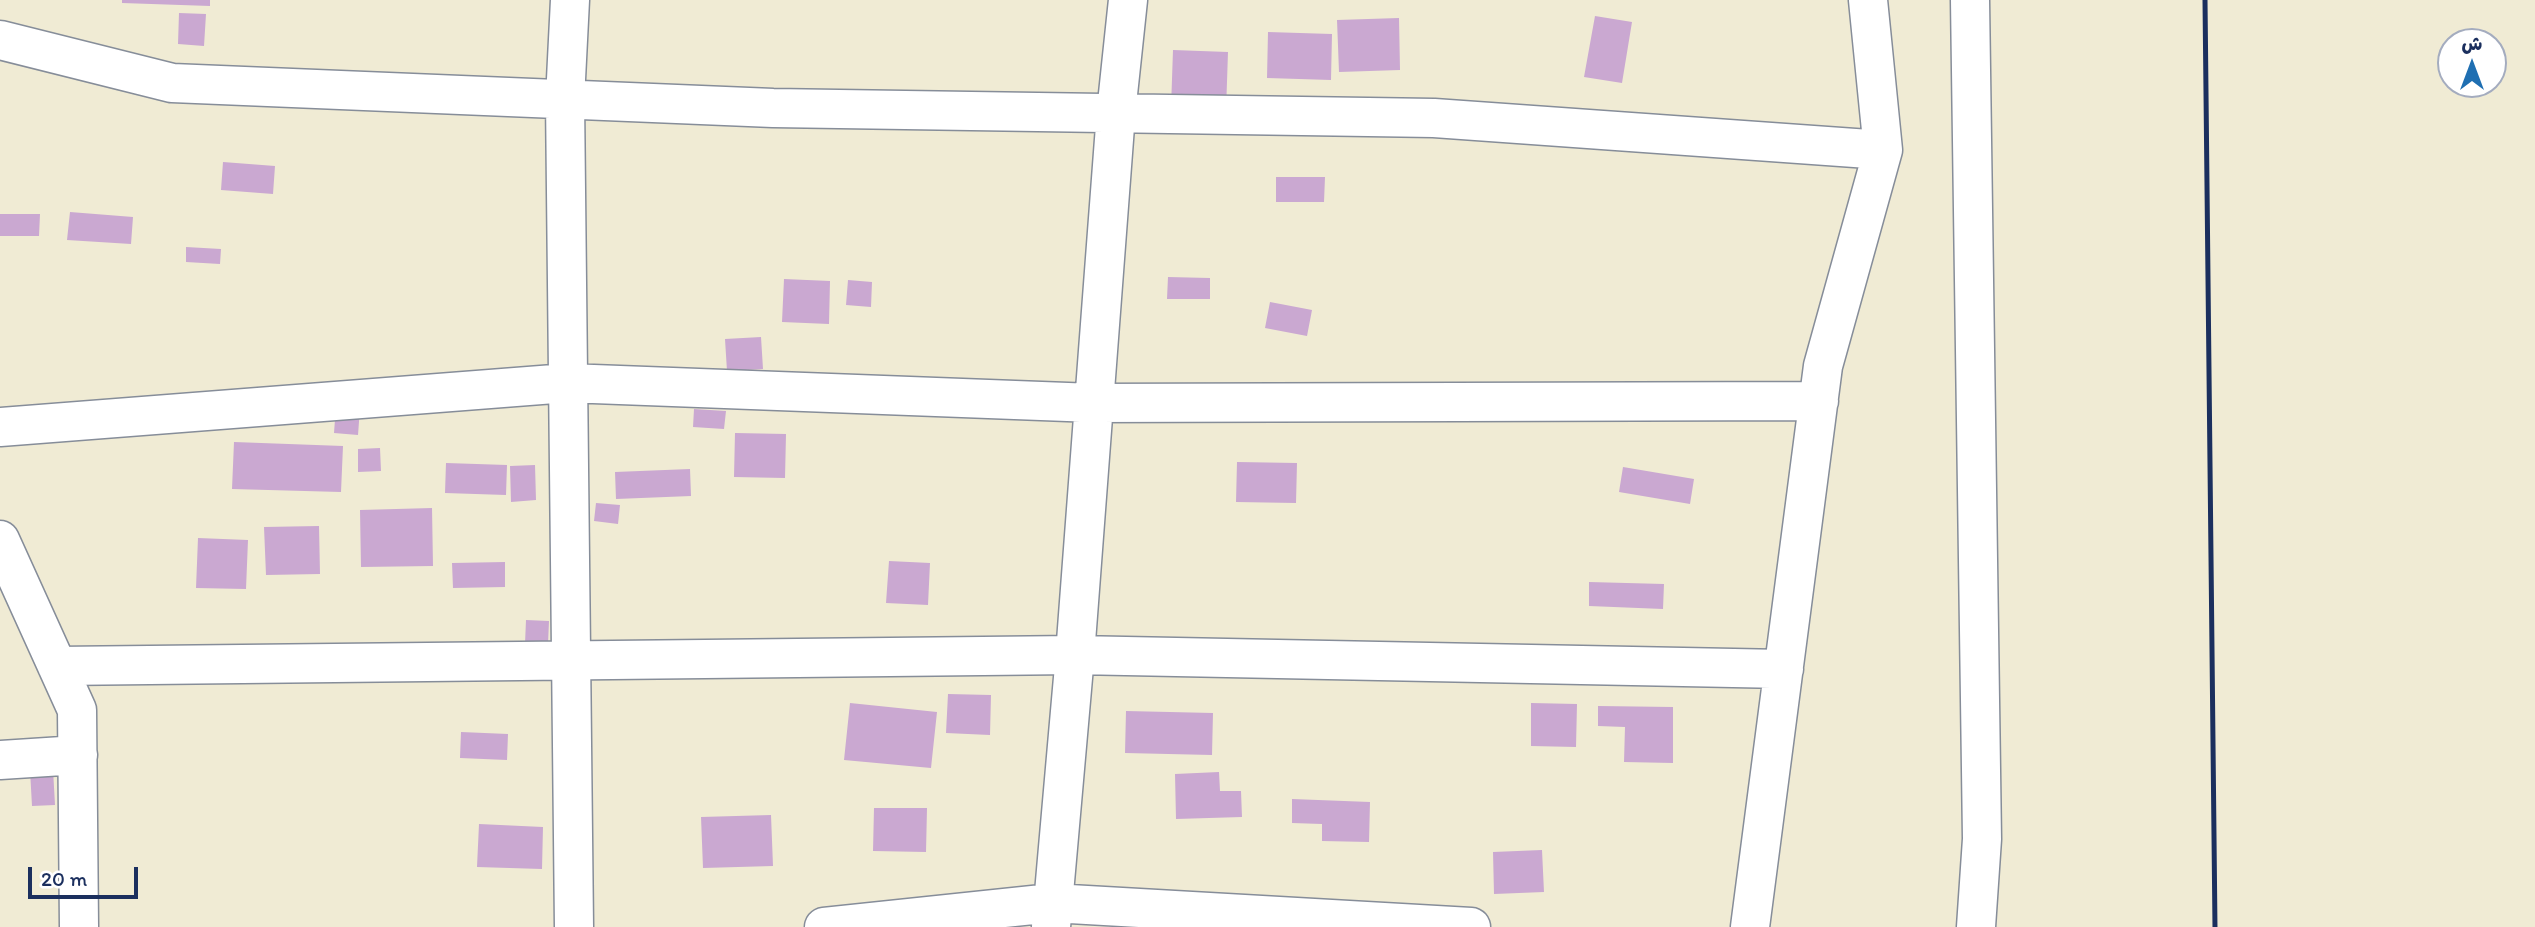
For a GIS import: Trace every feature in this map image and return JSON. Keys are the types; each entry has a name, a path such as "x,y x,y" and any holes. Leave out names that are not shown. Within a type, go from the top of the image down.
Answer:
{"street":[{"path":"570,0 565,99 575,927"},
{"path":"1051,915 1075,655 1116,113 1128,0"},
{"path":"1750,927 1823,366 1884,150 1868,0"},
{"path":"1970,0 1982,839 1976,927"},
{"path":"0,40 172,83 773,108 1434,118 1884,150"},
{"path":"0,427 567,383 1094,403 1819,401"},
{"path":"0,540 77,709 79,927"},
{"path":"57,666 1075,655 1784,669"},
{"path":"0,761 78,755"},
{"path":"824,927 1051,915 1471,927"}],"building":[{"path":"122,0 210,0 210,6 122,3"},
{"path":"179,13 206,14 204,46 178,44"},
{"path":"1595,16 1632,22 1622,83 1584,77"},
{"path":"1399,18 1400,70 1339,72 1337,20"},
{"path":"1268,32 1332,34 1331,80 1267,78"},
{"path":"1173,50 1228,52 1226,111 1171,108"},
{"path":"223,162 275,166 273,194 221,190"},
{"path":"1276,177 1325,177 1324,202 1276,202"},
{"path":"70,212 133,217 131,244 67,240"},
{"path":"0,214 40,214 39,236 0,236"},
{"path":"186,247 221,249 220,264 186,262"},
{"path":"1168,277 1210,278 1210,299 1167,299"},
{"path":"784,279 830,281 829,324 782,322"},
{"path":"848,280 872,282 871,307 846,305"},
{"path":"1270,302 1312,310 1307,336 1265,328"},
{"path":"761,337 763,369 727,371 725,339"},
{"path":"336,406 360,408 358,435 334,433"},
{"path":"694,409 726,411 724,429 693,427"},
{"path":"735,433 786,434 785,478 734,477"},
{"path":"234,442 343,446 341,492 232,489"},
{"path":"380,448 381,471 358,472 358,449"},
{"path":"1237,462 1297,463 1296,503 1236,502"},
{"path":"446,463 507,465 506,495 445,493"},
{"path":"535,465 536,500 511,502 510,466"},
{"path":"1623,467 1694,479 1690,504 1619,492"},
{"path":"690,469 691,496 616,499 615,472"},
{"path":"596,503 620,505 618,524 594,521"},
{"path":"432,508 433,566 361,567 360,510"},
{"path":"319,526 320,574 266,575 264,527"},
{"path":"198,538 248,540 246,589 196,588"},
{"path":"889,561 930,563 928,605 886,603"},
{"path":"505,562 505,587 453,588 452,563"},
{"path":"1589,582 1664,584 1663,609 1589,606"},
{"path":"526,620 549,621 548,644 525,644"},
{"path":"948,694 991,695 990,735 946,733"},
{"path":"850,703 937,712 931,768 844,760"},
{"path":"1531,703 1577,704 1576,747 1531,746"},
{"path":"1598,706 1673,707 1673,763 1624,762 1625,727 1598,726"},
{"path":"1126,711 1213,713 1212,755 1125,753"},
{"path":"461,732 508,734 507,760 460,758"},
{"path":"53,769 55,805 32,806 30,770"},
{"path":"1219,772 1220,791 1241,791 1242,817 1176,819 1175,774"},
{"path":"1292,799 1370,802 1369,842 1322,841 1322,824 1292,823"},
{"path":"874,808 927,808 926,852 873,851"},
{"path":"771,815 773,866 703,868 701,817"},
{"path":"479,824 543,827 542,869 477,867"},
{"path":"1542,850 1544,892 1494,894 1493,852"}],"railway":[{"path":"2205,0 2215,927"}]}
